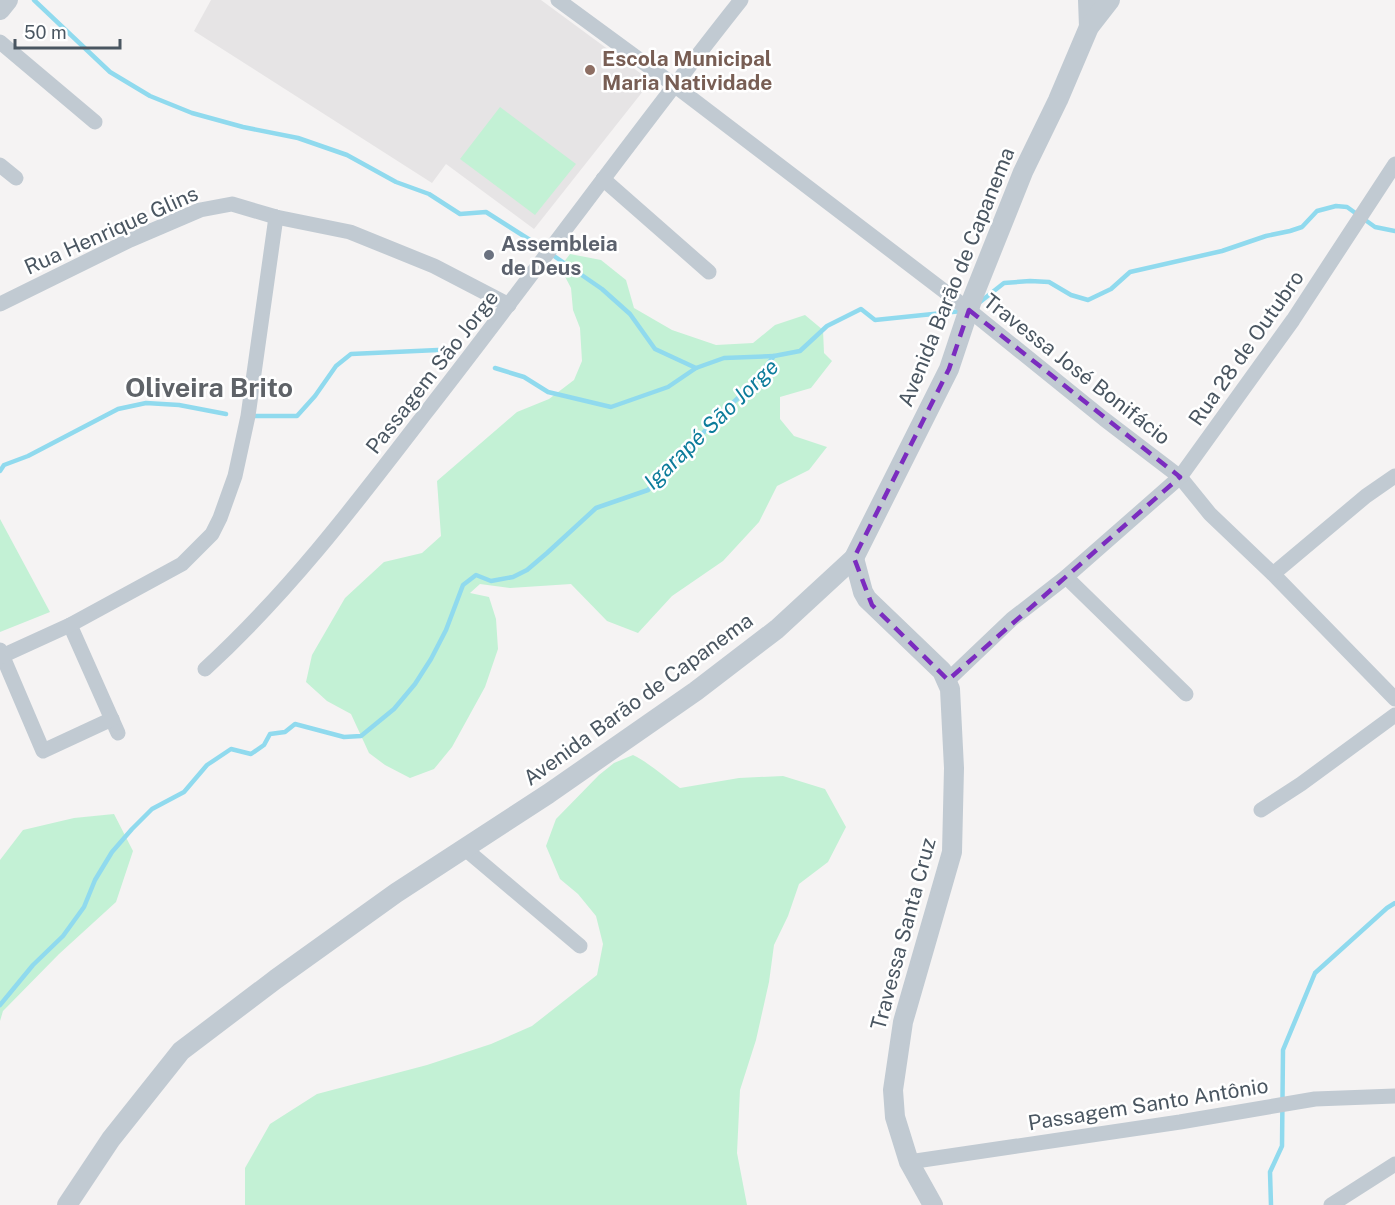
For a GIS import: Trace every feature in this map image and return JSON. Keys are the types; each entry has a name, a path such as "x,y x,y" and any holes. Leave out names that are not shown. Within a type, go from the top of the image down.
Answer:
{"street":[{"path":"0,10 8,0"},
{"name":"Travessa José Bonifácio","path":"558,0 674,85 969,310 1180,477 1210,514 1273,574 1395,699"},
{"name":"Passagem São Jorge","path":"205,669 272,603 354,508 741,0"},
{"name":"Avenida Barão de Capanema","path":"1088,0 1089,27"},
{"name":"Avenida Barão de Capanema","path":"67,1205 111,1139 181,1051 396,893 696,691 777,629 854,558 949,369 969,310 1023,172 1058,100 1089,27 1110,0"},
{"path":"0,42 95,122"},
{"name":"Rua 28 de Outubro","path":"948,680 1012,619 1066,577 1180,477 1293,320 1395,164"},
{"path":"0,165 16,178"},
{"path":"603,179 709,272"},
{"name":"Rua Henrique Glins","path":"0,304 130,240 200,210 232,204 276,217 350,232 434,266 509,305"},
{"path":"70,625 115,726 42,751 1,654 70,625 182,564 212,534 235,476 248,416 276,217"},
{"path":"1273,574 1340,517 1395,476"},
{"path":"854,558 863,592 872,605 936,664 948,680"},
{"path":"1066,577 1186,694"},
{"name":"Travessa Santa Cruz","path":"933,1205 909,1162 895,1117 894,1082 903,1022 952,852 954,768 948,680"},
{"path":"1261,810 1395,715"},
{"path":"464,848 580,946"},
{"name":"Passagem Santo Antônio","path":"909,1162 1134,1129 1315,1099 1395,1096"},
{"path":"1331,1205 1395,1164"}],"highlighted area":[{"path":"969,310 1180,477 948,680 872,605 854,558 949,369"}],"shaded area":[{"path":"211,0 541,0 651,81 534,229 446,164 432,183 194,31"}],"green space":[{"path":"500,107 576,164 535,215 460,159"},
{"path":"570,254 601,260 626,280 634,308 672,330 716,345 753,343 775,325 805,315 823,330 824,353 832,361 811,388 780,397 780,419 794,436 827,447 809,470 777,486 759,522 723,561 672,596 638,633 607,621 571,584 510,588 480,584 470,593 489,597 496,619 498,649 485,687 452,747 434,769 410,778 385,765 369,753 351,714 327,701 306,682 312,655 345,598 384,562 422,553 441,536 437,481 517,412 549,399 574,380 582,361 580,328 573,310 571,288 560,267"},
{"path":"0,519 50,612 0,632"},
{"path":"633,755 652,766 680,788 739,778 783,776 825,789 846,827 828,862 799,884 788,916 774,945 769,982 756,1040 740,1090 737,1153 747,1205 245,1205 245,1168 270,1124 317,1094 427,1065 491,1044 532,1026 597,975 603,944 596,916 578,894 560,879 546,846 556,819 599,775 614,763"},
{"path":"114,814 133,851 116,902 59,954 3,1011 0,1021 0,860 23,830 74,818"}],"waterway":[{"path":"34,0 110,72 150,96 192,113 243,127 298,138 347,155 396,182 429,194 460,214 486,212 541,247"},
{"name":"Igarapé São Jorge","path":"980,302 1004,283 1030,281 1049,282 1071,295 1088,300 1111,289 1130,272 1222,251 1266,236 1290,231 1302,227 1317,211 1336,206 1347,207 1375,227 1395,231"},
{"path":"554,256 602,289 630,314 655,349 696,368 724,358 774,356"},
{"name":"Igarapé São Jorge","path":"0,1005 33,965 63,936 84,907 95,880 112,852 152,809 184,792 207,765 231,749 251,754 264,745 270,734 285,732 295,724 344,737 361,736 394,709 415,684 446,630 463,585 476,575 491,581 513,577 527,570 596,508 648,490 670,463 694,444 714,420 749,388 774,356 800,351 827,326 861,309 875,320 962,311"},
{"path":"251,416 297,416 315,396 336,366 351,354 438,350"},
{"path":"495,368 524,377 548,392 611,407 668,387 696,368"},
{"path":"0,471 4,465 28,456 118,409 146,403 179,405 226,414"},
{"path":"1271,1205 1270,1172 1282,1146 1283,1050 1315,973 1395,903"}],"place":[{"name":"Escola Municipal Maria Natividade","path":"590,70"},
{"name":"Assembleia de Deus","path":"489,255"}],"district":[{"name":"Oliveira Brito","path":"209,387"}]}
